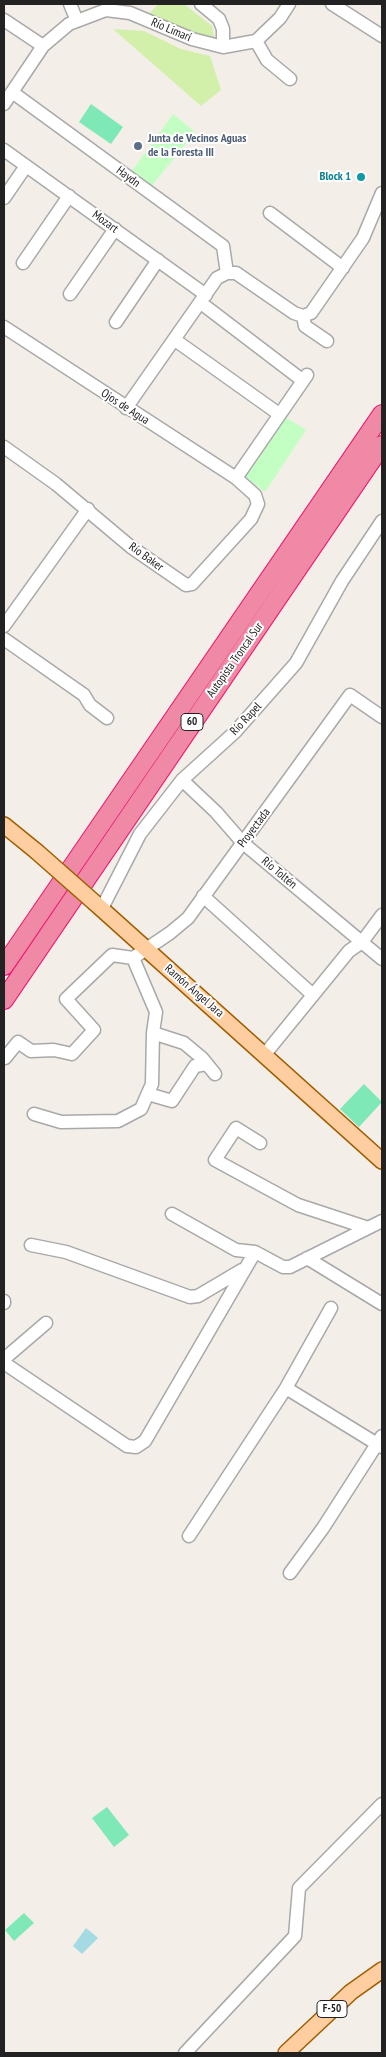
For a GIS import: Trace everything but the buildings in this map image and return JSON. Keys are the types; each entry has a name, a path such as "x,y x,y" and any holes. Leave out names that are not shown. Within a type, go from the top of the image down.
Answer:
{"highway":[{"name":"Autopista Troncal Sur","path":"4,966 382,414"},
{"name":"Autopista Troncal Sur","path":"4,1000 382,445"}],"main road":[{"name":"Ramón Ángel Jara","path":"4,825 147,949 382,1160"},
{"name":"F-50","path":"286,2053 351,1992 382,1970"}],"street":[{"path":"70,4 77,21"},
{"path":"201,4 219,19 223,29 223,46"},
{"path":"289,4 280,18 256,42 267,60 290,79"},
{"path":"332,4 382,36"},
{"name":"Río Limarí","path":"4,104 43,46 69,24 106,10 130,13 192,39 223,46 256,42"},
{"path":"4,20 43,46"},
{"name":"Haydn","path":"12,92 223,246 227,273"},
{"name":"Mozart","path":"4,150 158,260 204,299 305,377 279,414"},
{"path":"4,198 26,166"},
{"path":"126,408 218,278 227,273 236,273 294,313 303,316 311,313 363,238 382,193"},
{"path":"23,263 69,196"},
{"path":"270,213 343,268"},
{"path":"70,294 115,229"},
{"path":"116,322 158,260"},
{"path":"303,316 305,326 327,341"},
{"name":"Ojos de Agua","path":"4,327 247,487"},
{"path":"175,340 279,414 236,478"},
{"name":"Río Baker","path":"4,447 88,509 131,547 186,585 192,584 256,511 258,504 256,495 247,487"},
{"path":"4,626 88,509"},
{"name":"Río Rapel","path":"98,907 140,834 182,780 235,732 296,664 342,581 382,521"},
{"path":"4,639 84,695 90,705 106,718"},
{"name":"Proyectada","path":"133,958 188,918 350,695 382,717"},
{"name":"Río Toltén","path":"182,780 216,812 243,843 382,959"},
{"path":"203,896 313,995"},
{"path":"265,1054 349,950 362,942 382,915"},
{"path":"5,1058 18,1042 31,1051 54,1050 72,1054 94,1030 66,999 112,955 133,958 156,1012 152,1033 152,1084 141,1109 118,1121 60,1122 34,1114"},
{"path":"152,1033 184,1043 215,1074"},
{"path":"148,1094 172,1101 195,1066 207,1064"},
{"path":"260,1143 236,1128 215,1160 298,1205 368,1228"},
{"path":"172,1214 236,1250 255,1252 283,1267 290,1267 382,1221"},
{"path":"31,1245 66,1252 190,1297 198,1296 244,1269"},
{"path":"46,1323 4,1361 127,1446 136,1447 145,1441 255,1252"},
{"path":"307,1258 382,1304"},
{"path":"189,1536 286,1388 331,1308"},
{"path":"286,1388 380,1442 323,1528 290,1573"},
{"path":"185,2053 295,1936 299,1888 382,1804"}],"green space":[{"path":"158,4 184,4 212,26 214,37 195,35 150,13"},
{"path":"113,29 144,31 181,49 210,56 221,90 201,106"},
{"path":"91,104 123,127 111,144 79,122"},
{"path":"173,114 195,132 150,188 132,171"},
{"path":"284,416 306,430 265,492 244,476"},
{"path":"364,1084 382,1102 359,1127 340,1109"},
{"path":"107,1807 129,1835 114,1847 92,1818"},
{"path":"24,1913 34,1923 14,1941 5,1930"}],"water":[{"path":"86,1928 98,1938 82,1954 73,1946"}],"place":[{"name":"Junta de Vecinos Aguas de la Foresta III","path":"138,146"},
{"name":"Block 1","path":"361,177"}]}
